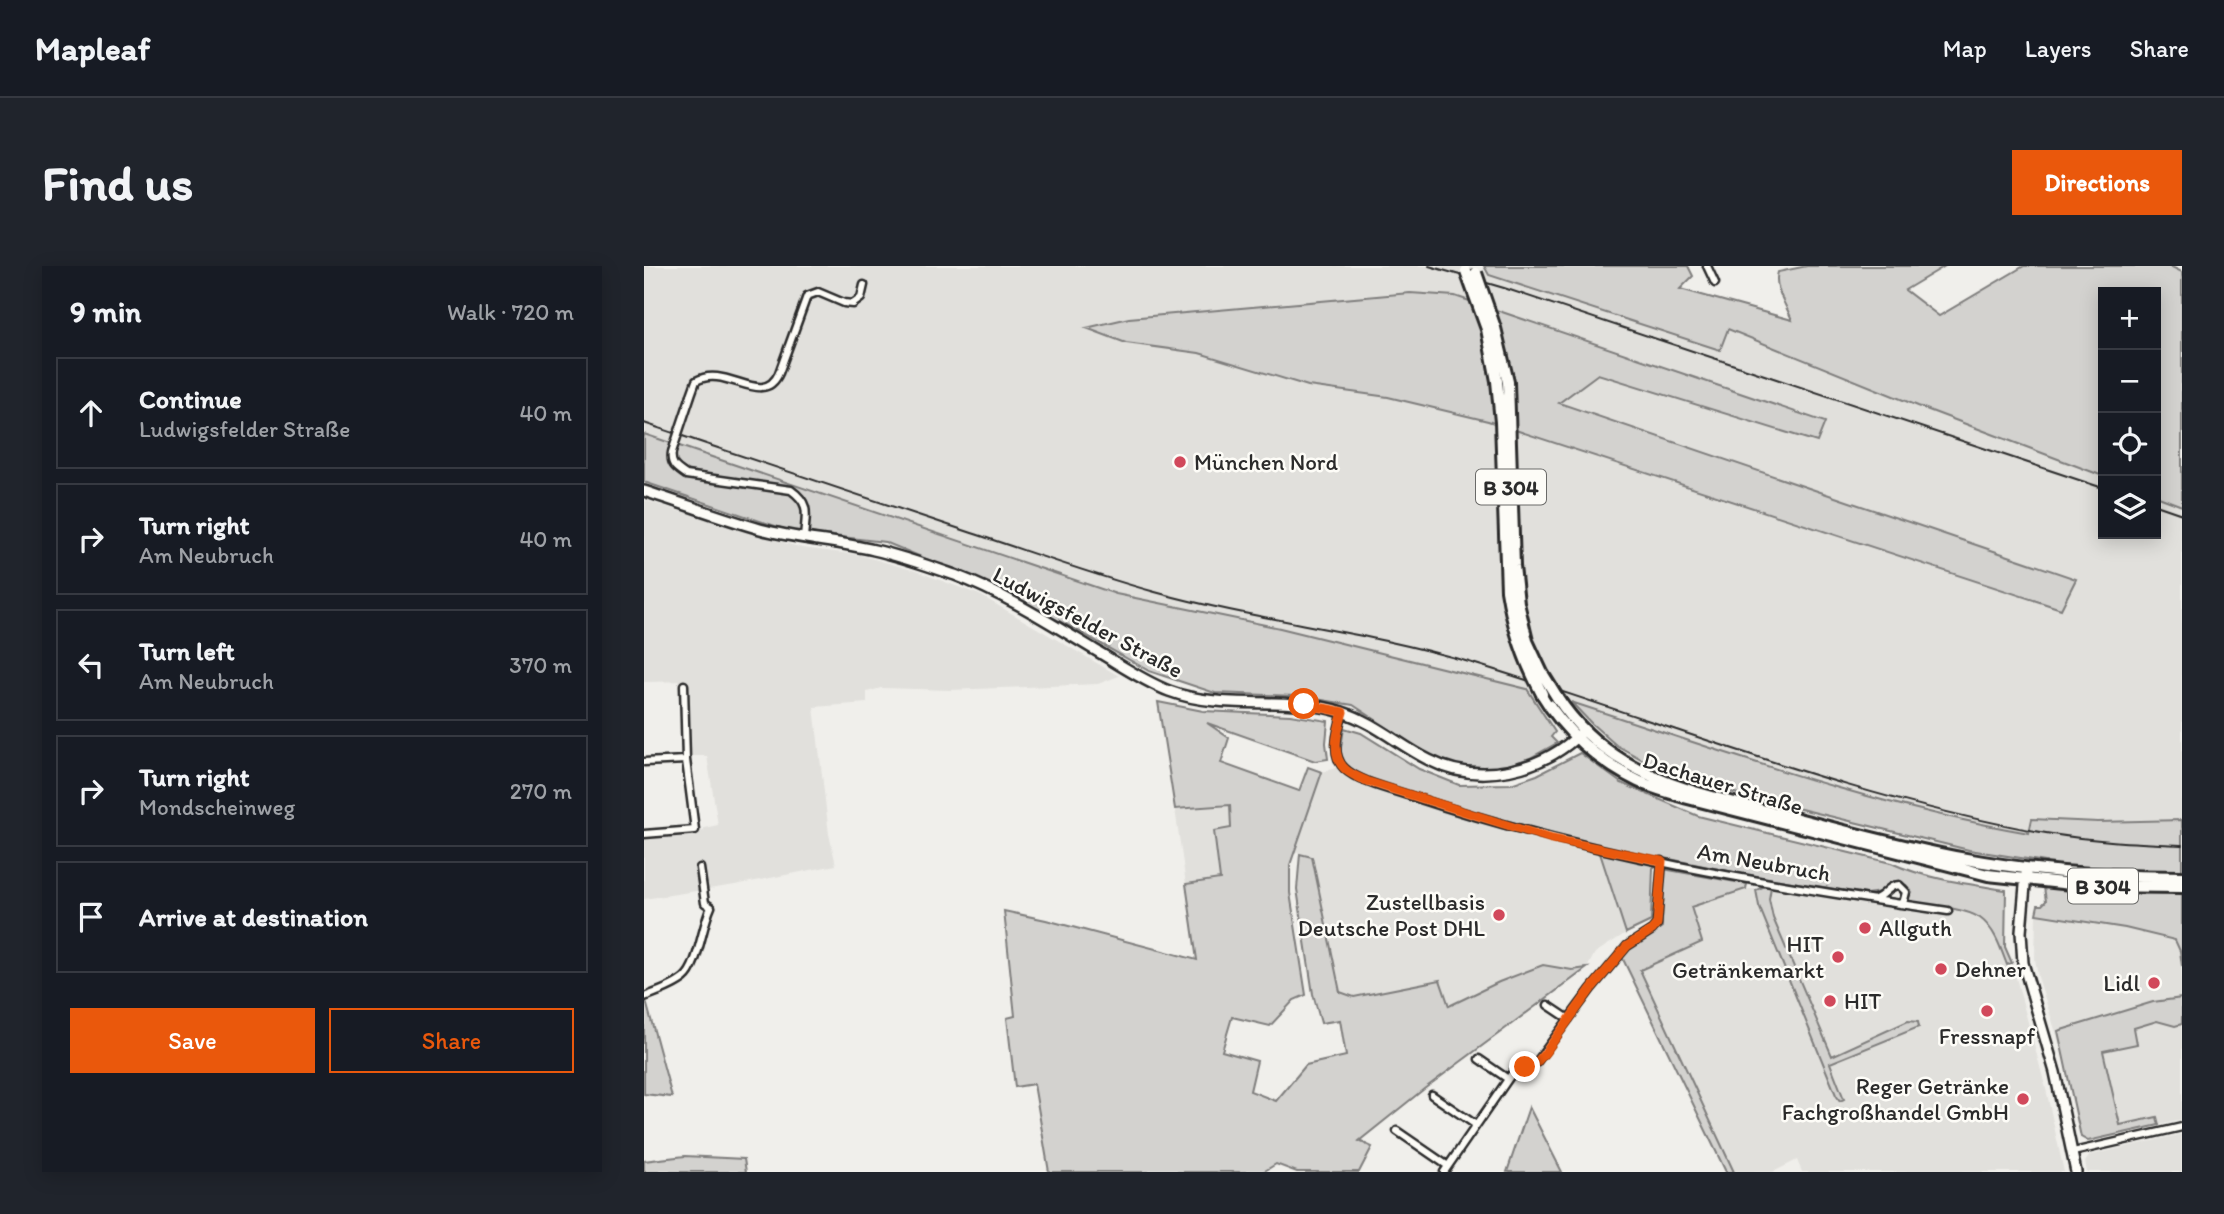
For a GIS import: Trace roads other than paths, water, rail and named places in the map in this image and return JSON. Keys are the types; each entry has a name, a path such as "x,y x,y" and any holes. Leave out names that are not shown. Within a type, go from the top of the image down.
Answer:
{"main road":[{"name":"Dachauer Straße","path":"1469,269 1487,329 1497,381 1501,422 1506,579 1511,614 1519,644 1551,710 1580,733"},
{"name":"Dachauer Straße","path":"1469,269 1495,328 1508,382 1514,566 1518,603 1527,641 1542,673 1580,733 1606,762 1632,778 1684,797 1963,870 2026,874"},
{"name":"B 304","path":"2026,874 2182,877"},
{"name":"B 304","path":"2026,874 2090,886 2182,887"}],"street":[{"path":"1707,266 1714,283"},
{"path":"804,539 806,507 802,497 791,490 685,475 674,467 671,452 696,381 710,375 763,388 771,384 779,373 804,298 810,293 818,292 849,304 858,301 864,285"},
{"name":"Ludwigsfelder Straße","path":"644,491 759,529 892,555 980,585 1152,683 1184,695 1233,704 1304,704 1343,712 1379,728 1441,766 1474,772 1522,768 1545,758 1580,733"},
{"path":"644,834 695,830 686,760 684,685"},
{"name":"Am Neubruch","path":"1343,712 1336,741 1336,754 1343,767 1352,774 1431,802 1552,839 1752,879 1948,911"},
{"path":"644,762 686,760"},
{"path":"1396,1131 1446,1169 1507,1079 1518,1068 1536,1063 1627,946 1657,924 1662,861"},
{"path":"644,997 684,978 695,960 711,907 705,903 700,869"},
{"path":"2026,874 2021,932 2023,964 2055,1072 2077,1172"},
{"name":"Am Neubruch","path":"1874,899 1882,896 1891,887 1899,885 1906,892 1900,904"},
{"path":"1548,1004 1569,1019"},
{"path":"1479,1059 1507,1079"},
{"path":"1432,1095 1476,1125"},
{"path":"2073,1152 2182,1127"}],"railway":[{"path":"1429,266 1504,288 2098,486"},
{"path":"644,423 1132,585 1233,611 1430,651 1899,800 2063,836 2182,845"},
{"path":"2161,507 2182,514"}],"place":[{"name":"München Nord","path":"1180,462"},
{"name":"Zustellbasis Deutsche Post DHL","path":"1499,915"},
{"name":"Allguth","path":"1865,928"},
{"name":"HIT Getränkemarkt","path":"1838,957"},
{"name":"Dehner","path":"1941,969"},
{"name":"Lidl","path":"2154,983"},
{"name":"HIT","path":"1830,1001"},
{"name":"Fressnapf","path":"1987,1011"},
{"name":"Reger Getränke Fachgroßhandel GmbH","path":"2023,1099"}]}
